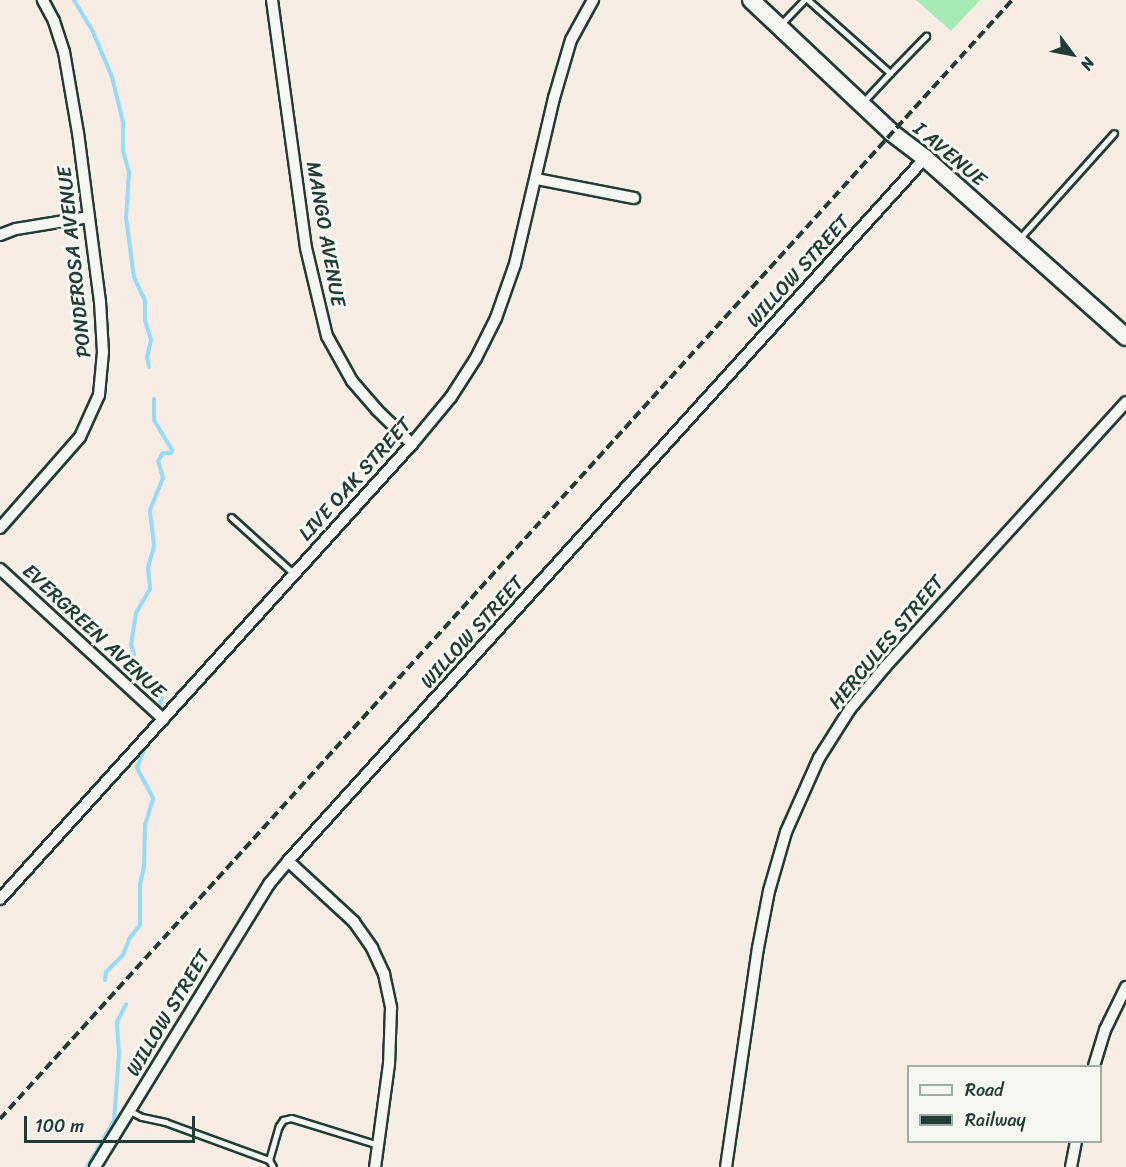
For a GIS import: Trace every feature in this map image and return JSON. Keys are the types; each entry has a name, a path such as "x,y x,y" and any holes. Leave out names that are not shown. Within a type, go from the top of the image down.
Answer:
{"main road":[{"name":"I AVENUE","path":"751,0 892,133 925,158 1126,337"}],"street":[{"name":"PONDEROSA AVENUE","path":"0,528 80,437 99,395 103,352 89,217 64,52 54,21 43,0"},
{"name":"MANGO AVENUE","path":"272,0 306,248 327,336 352,381 377,410 412,444"},
{"name":"LIVE OAK STREET","path":"0,899 412,444 464,378 496,318 515,264 537,179 554,98 571,40 593,0"},
{"name":"WILLOW STREET","path":"95,1167 263,893 288,861 925,158"},
{"path":"537,179 634,198"},
{"path":"0,235 16,229 89,217"},
{"name":"HERCULES STREET","path":"726,1167 758,948 769,891 786,832 819,758 850,709 885,667 1126,402"},
{"name":"EVERGREEN AVENUE","path":"0,569 163,719"},
{"path":"288,861 354,922 372,948 384,974 391,1008 389,1064 375,1167"},
{"path":"1094,1065 1105,1030 1126,987"},
{"path":"1071,1167 1076,1143"}],"lane":[{"path":"779,26 806,0 891,73"},
{"path":"861,104 926,36"},
{"path":"1018,241 1114,133"},
{"path":"231,517 294,574"},
{"path":"130,1110 141,1117 165,1122 268,1160 273,1167"},
{"path":"268,1160 279,1126 283,1120 291,1118 378,1145"}],"green space":[{"path":"916,0 980,0 951,31"}],"waterway":[{"path":"74,0 93,32 112,77 123,122 123,151 129,172 126,218 134,277 145,301 145,321 151,340 147,357 149,367"},
{"path":"153,724 162,698 132,667 134,654 131,645 136,613 150,589 148,568 154,545 150,510 163,478 158,461 163,453 171,453 172,450 154,420 154,399"},
{"path":"105,980 106,972 123,955 129,939 140,925 140,884 144,867 145,825 153,798 137,768 147,742"},
{"path":"87,1167 114,1121 119,1053 117,1022 126,1004"}],"railway":[{"path":"0,1119 1012,0"}]}
